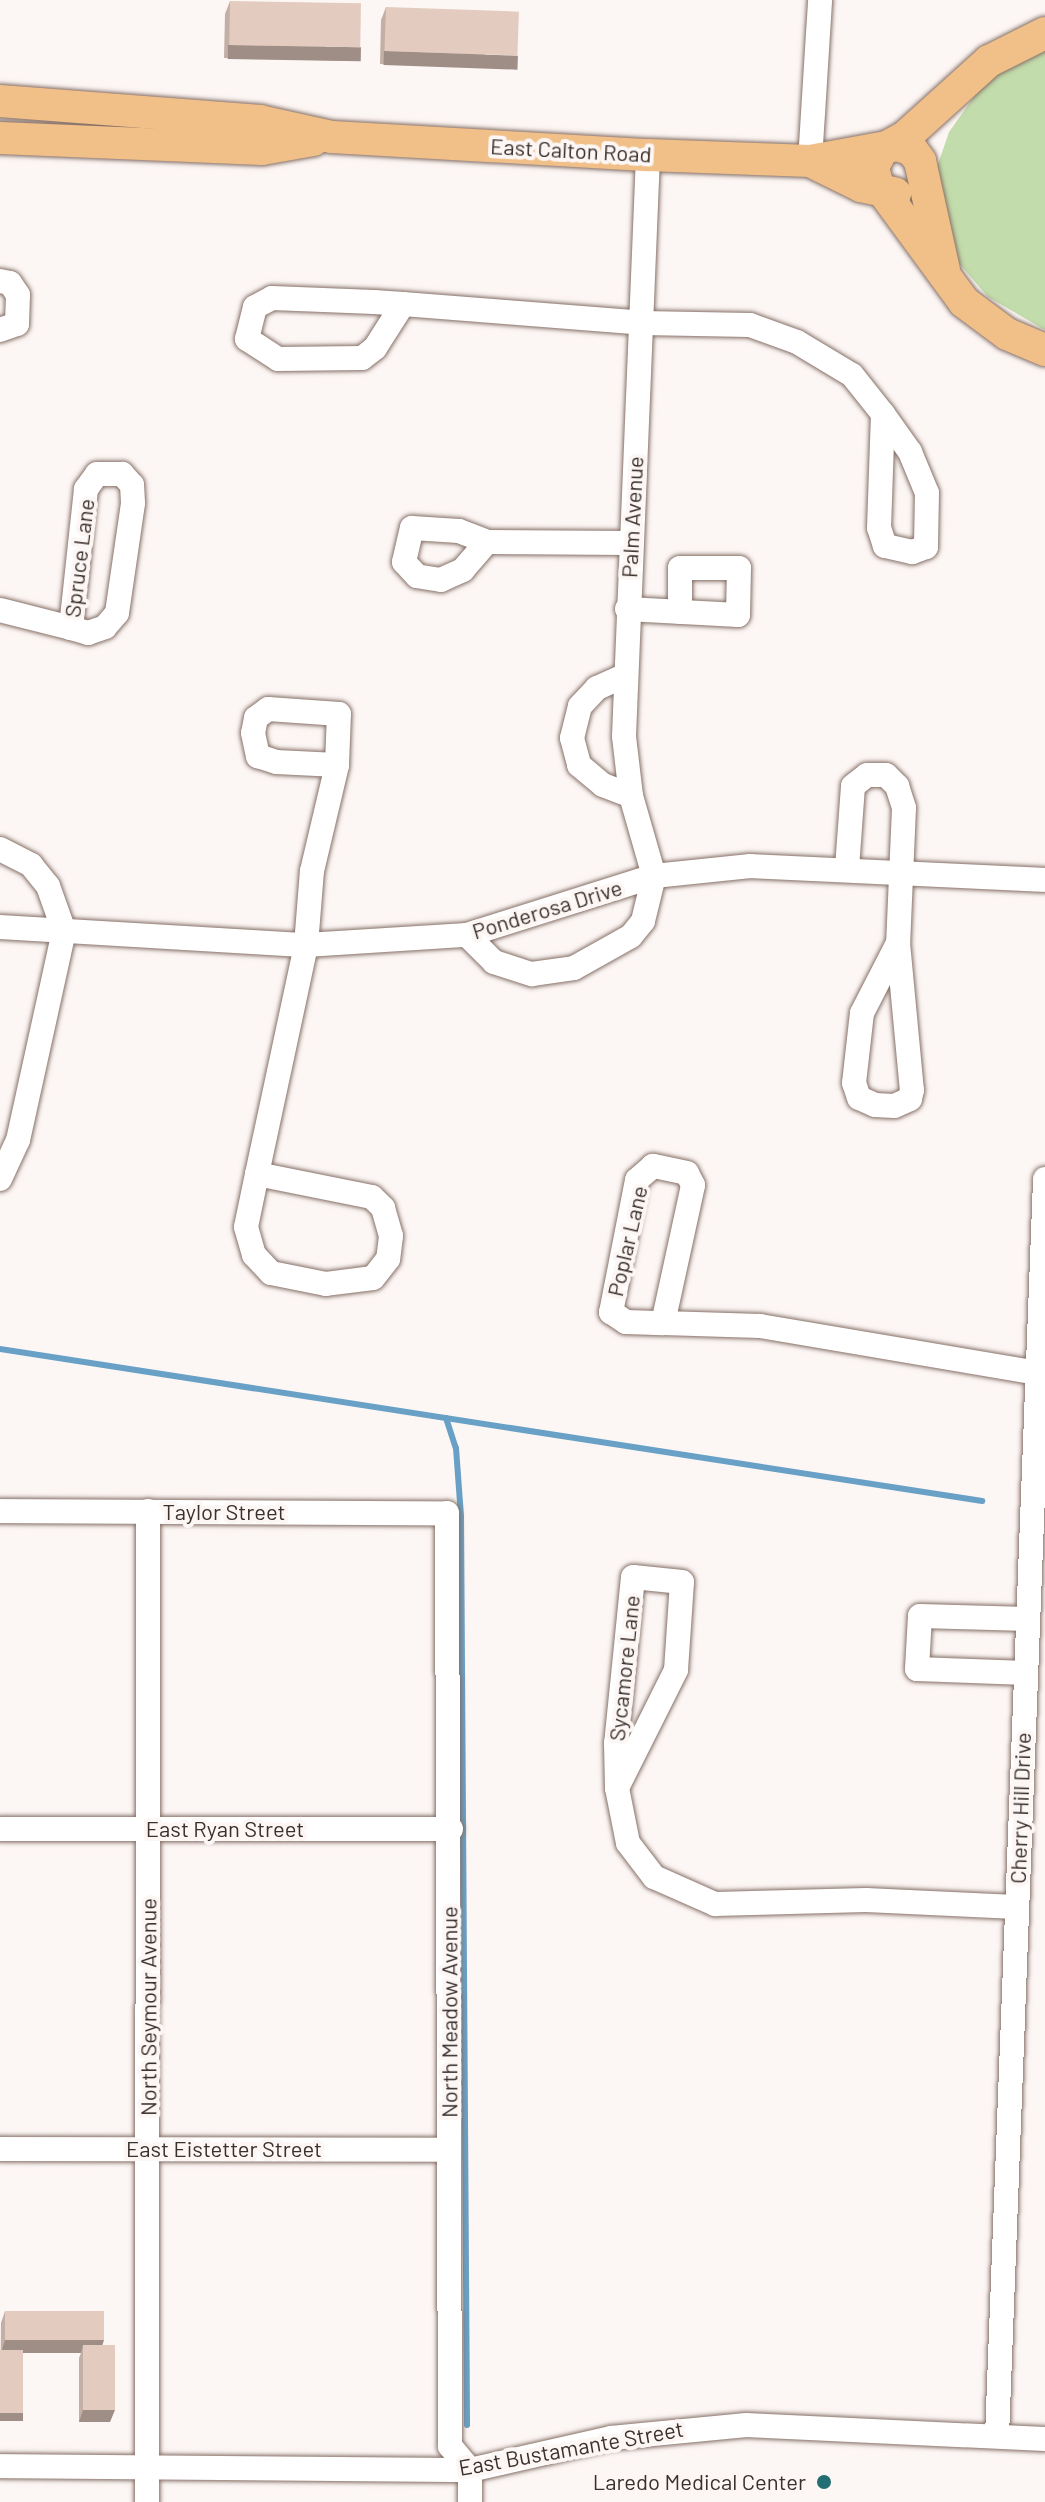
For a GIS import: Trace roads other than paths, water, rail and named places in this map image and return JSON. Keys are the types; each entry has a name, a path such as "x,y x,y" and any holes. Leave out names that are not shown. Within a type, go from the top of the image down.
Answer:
{"main road":[{"path":"960,87 932,140 923,172 905,192 883,191 873,167 886,147 989,61 1045,33"},
{"name":"East Calton Road","path":"0,101 106,106 260,121 332,137 648,155 810,161 886,147"},
{"path":"99,141 106,106"},
{"name":"East Calton Road","path":"0,138 262,149 332,137"},
{"path":"886,147 912,150 923,172"},
{"name":"East Calton Road","path":"810,161 883,191 944,270 964,302 1007,334 1045,350"},
{"name":"East Calton Road","path":"923,172 944,270"}],"street":[{"path":"810,161 820,0"},
{"name":"Palm Avenue","path":"648,155 624,676 631,796 654,876"},
{"path":"0,281 10,283 18,295 17,324 0,330"},
{"path":"403,304 375,348 362,358 278,359 247,339 255,307 272,298 403,304 642,323 750,325 797,342 852,375 883,414 910,452 927,493 926,547 912,552 885,546 879,528 883,414"},
{"name":"Spruce Lane","path":"0,610 88,633 105,627 117,613 133,503 132,485 122,474 97,474 86,489 71,628"},
{"path":"487,542 630,543"},
{"path":"627,609 680,612"},
{"path":"624,676 597,688 580,706 572,738 579,765 603,785 631,796"},
{"path":"257,1174 372,1197 383,1208 391,1236 388,1259 373,1278 326,1284 271,1273 254,1255 246,1227 257,1174 306,945 312,871 337,765"},
{"path":"847,868 853,786 867,775 886,775 897,786 904,808 898,943 912,1090 910,1099 894,1106 875,1105 859,1098 854,1083 862,1013 898,943"},
{"path":"0,849 31,865 48,886 64,931 18,1140 2,1171"},
{"name":"Ponderosa Drive","path":"0,927 306,945 467,935 654,876 750,866 847,868 1045,880"},
{"path":"467,935 494,962 532,974 574,968 631,936 643,921 654,876"},
{"name":"Poplar Lane","path":"663,1323 693,1185 687,1173 653,1166 637,1180 611,1312 626,1322 760,1326 1037,1373"},
{"name":"Cherry Hill Drive","path":"997,2436 1016,1907 1035,1700 1026,1673 1045,1179"},
{"name":"Taylor Street","path":"0,1511 447,1513"},
{"name":"North Seymour Avenue","path":"147,2502 148,1511"},
{"name":"North Meadow Avenue","path":"447,1513 451,1829 448,2150 450,2446 470,2470"},
{"name":"Sycamore Lane","path":"617,1788 676,1670 682,1582 633,1577 616,1743 617,1788 628,1843 654,1877 715,1904 866,1900 1016,1907"},
{"path":"1026,1673 917,1669 920,1616 1028,1619"},
{"name":"East Ryan Street","path":"0,1829 451,1829"},
{"name":"East Eistetter Street","path":"0,2149 448,2150"},
{"name":"East Bustamante Street","path":"0,2466 470,2470 682,2427 795,2426 1045,2439"},
{"path":"470,2470 470,2502"}],"waterway":[{"path":"0,1349 982,1501"},
{"path":"446,1418 456,1448 461,1516 467,2425"}],"place":[{"name":"Laredo Medical Center","path":"824,2482"}]}
